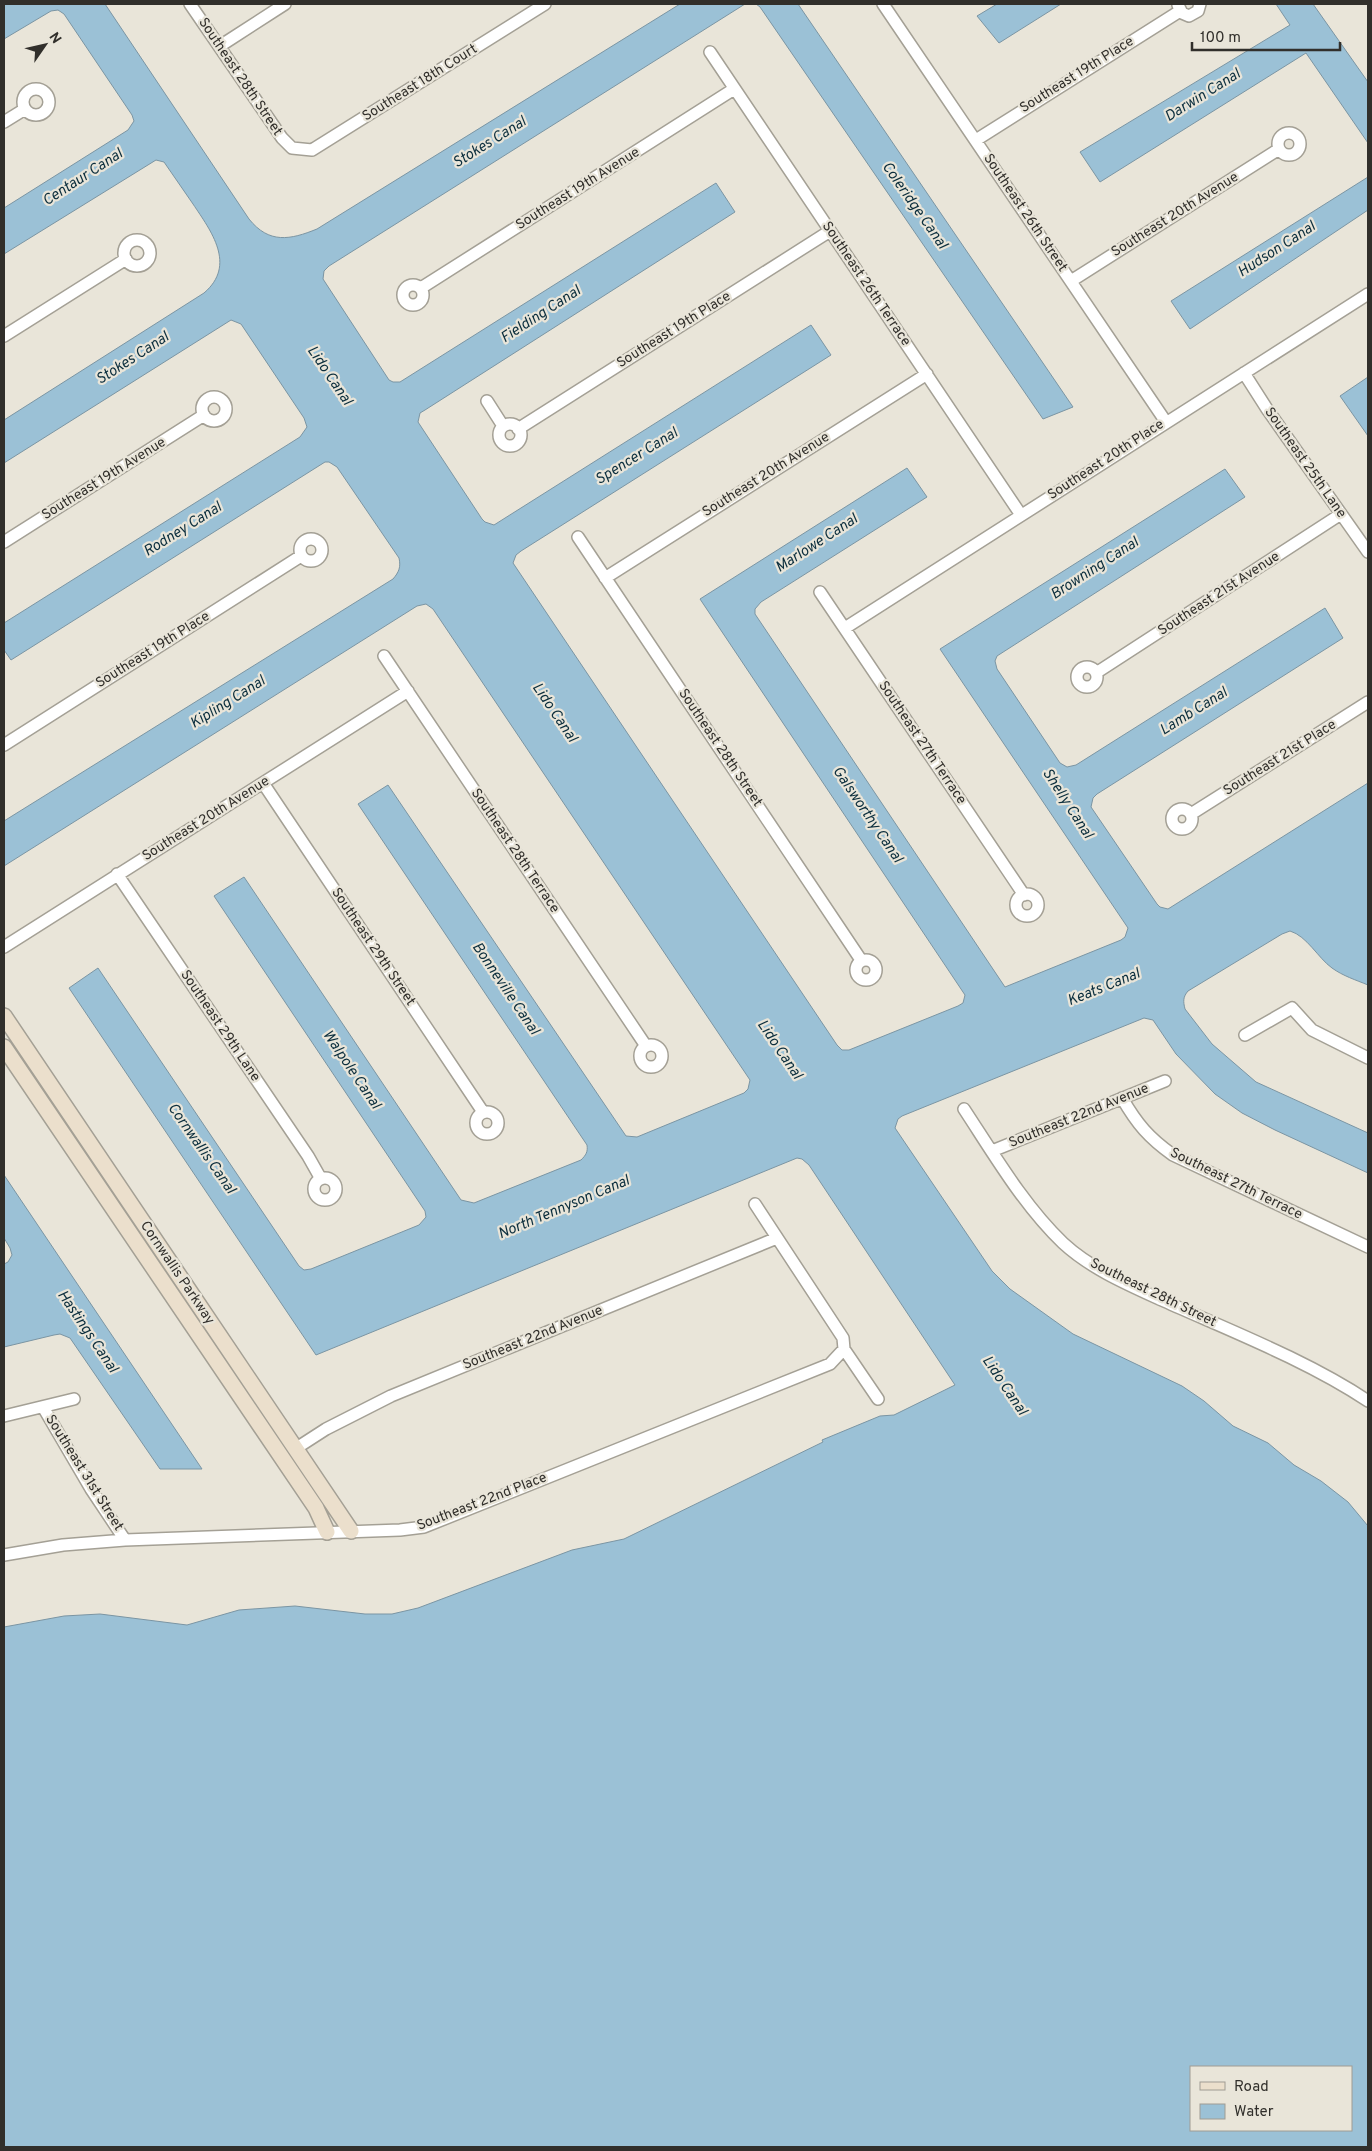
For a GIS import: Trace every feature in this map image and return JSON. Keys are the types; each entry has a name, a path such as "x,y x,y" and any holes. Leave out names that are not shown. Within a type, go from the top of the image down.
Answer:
{"street":[{"name":"Southeast 28th Street","path":"190,4 282,138 292,148"},
{"path":"220,46 285,4"},
{"name":"Southeast 18th Court","path":"292,148 312,150 322,145 545,4"},
{"name":"Southeast 26th Street","path":"883,4 1166,422"},
{"name":"Southeast 19th Place","path":"976,140 1179,7 1185,15 1192,15 1198,11 1200,4"},
{"name":"Southeast 26th Terrace","path":"710,52 1022,515"},
{"name":"Southeast 19th Avenue","path":"421,288 734,89"},
{"path":"4,122 25,109"},
{"name":"Southeast 20th Avenue","path":"1071,281 1279,149"},
{"name":"Southeast 19th Place","path":"503,426 499,432 499,438 507,446 514,445 519,440 518,429 830,231"},
{"path":"4,336 126,259"},
{"name":"Southeast 20th Place","path":"845,628 1368,294"},
{"name":"Southeast 25th Lane","path":"1244,373 1368,552"},
{"name":"Southeast 20th Avenue","path":"605,578 927,374"},
{"path":"487,401 503,426 513,425 518,429"},
{"name":"Southeast 19th Avenue","path":"4,542 204,415"},
{"name":"Southeast 21st Avenue","path":"1096,673 1341,514"},
{"name":"Southeast 28th Street","path":"578,537 861,960"},
{"name":"Southeast 19th Place","path":"4,744 302,556"},
{"name":"Southeast 27th Terrace","path":"820,592 1024,895"},
{"name":"Southeast 28th Terrace","path":"384,656 646,1046"},
{"name":"Southeast 20th Avenue","path":"4,948 117,874 408,691"},
{"name":"Southeast 21st Place","path":"1191,814 1368,702"},
{"name":"Southeast 29th Street","path":"263,783 483,1112"},
{"name":"Southeast 29th Lane","path":"117,874 308,1156 321,1179"},
{"path":"1246,1035 1292,1008 1312,1030 1368,1058"},
{"name":"Cornwallis Parkway","path":"4,1016 351,1531"},
{"name":"Cornwallis Parkway","path":"4,1047 316,1508 327,1532"},
{"name":"Southeast 22nd Avenue","path":"992,1151 1165,1081"},
{"name":"Southeast 27th Terrace","path":"1122,1098 1136,1123 1150,1138 1173,1155 1368,1247"},
{"name":"Southeast 28th Street","path":"964,1109 1040,1217 1062,1242 1082,1258 1130,1285 1317,1371 1368,1400"},
{"path":"107,1199 121,1190"},
{"path":"755,1204 844,1338 844,1350 878,1399"},
{"name":"Southeast 22nd Avenue","path":"295,1449 326,1429 391,1396 777,1238"},
{"name":"Southeast 22nd Place","path":"4,1555 62,1545 125,1540 412,1529 445,1520 830,1364 844,1350"},
{"path":"4,1416 74,1399"},
{"name":"Southeast 31st Street","path":"43,1407 125,1540"}],"water":[{"path":"4,4 105,4 249,219 264,233 280,238 298,236 317,229 680,4 745,4 329,266 324,271 323,279 389,380 400,382 716,183 735,212 420,413 418,422 482,519 494,525 811,325 831,355 521,551 516,555 513,563 842,1050 849,1050 958,1006 963,1003 965,995 700,599 907,468 927,497 761,602 755,609 755,614 1005,987 1121,940 1125,937 1128,928 940,649 1225,469 1245,497 997,656 995,661 997,669 1060,763 1067,767 1076,765 1325,608 1343,638 1097,794 1093,798 1091,807 1157,904 1168,909 1368,783 1368,985 1345,976 1332,968 1302,937 1290,931 1188,991 1184,1001 1185,1009 1212,1044 1256,1082 1368,1133 1368,1173 1242,1113 1215,1094 1176,1054 1153,1020 1144,1018 902,1116 898,1119 895,1128 992,1271 1010,1289 1073,1334 1182,1386 1204,1401 1233,1426 1268,1443 1294,1465 1321,1481 1348,1502 1368,1526 1368,2147 4,2147 4,1627 64,1616 100,1614 187,1625 239,1610 295,1606 365,1614 392,1614 418,1608 572,1550 624,1539 823,1442 822,1440 880,1416 894,1415 955,1385 809,1165 802,1159 797,1158 316,1355 69,988 98,968 299,1266 304,1270 311,1269 419,1225 426,1217 425,1211 214,896 244,877 461,1200 474,1203 581,1160 587,1152 587,1145 358,804 388,785 626,1136 637,1137 744,1093 748,1089 750,1080 433,609 426,604 417,606 4,866 4,821 393,579 400,567 399,558 337,467 329,462 325,462 11,660 4,650 4,623 300,437 307,427 304,418 241,324 231,320 4,463 4,420 204,293 214,282 219,271 218,248 207,225 164,162 156,160 4,254 4,208 128,130 134,121 132,115 64,14 58,10 51,11 4,39"},
{"name":"Coleridge Canal","path":"756,4 798,4 1073,407 1043,419 760,7"},
{"path":"997,4 1061,4 999,43 977,16"},
{"name":"Darwin Canal","path":"1276,4 1313,4 1368,82 1368,143 1306,53 1100,182 1080,152 1290,25"},
{"name":"Hudson Canal","path":"1368,177 1368,210 1190,329 1171,301"},
{"path":"1368,377 1368,436 1340,396"},
{"name":"Hastings Canal","path":"4,1175 202,1469 160,1469 70,1338 60,1334 4,1347 4,1264 8,1262 12,1255 4,1238"}],"water label":[{"name":"Stokes Canal","path":"490,143"},
{"name":"Centaur Canal","path":"83,178"},
{"name":"Fielding Canal","path":"541,315"},
{"name":"Stokes Canal","path":"133,359"},
{"name":"Lido Canal","path":"329,376"},
{"name":"Spencer Canal","path":"637,457"},
{"name":"Rodney Canal","path":"183,530"},
{"name":"Marlowe Canal","path":"817,544"},
{"name":"Browning Canal","path":"1095,569"},
{"name":"Kipling Canal","path":"228,703"},
{"name":"Lamb Canal","path":"1194,712"},
{"name":"Lido Canal","path":"554,713"},
{"name":"Shelly Canal","path":"1067,804"},
{"name":"Galsworthy Canal","path":"867,815"},
{"name":"Keats Canal","path":"1104,988"},
{"name":"Bonneville Canal","path":"505,989"},
{"name":"Lido Canal","path":"779,1050"},
{"name":"Walpole Canal","path":"351,1070"},
{"name":"Cornwallis Canal","path":"201,1149"},
{"name":"North Tennyson Canal","path":"564,1208"},
{"name":"Lido Canal","path":"1004,1386"}]}
